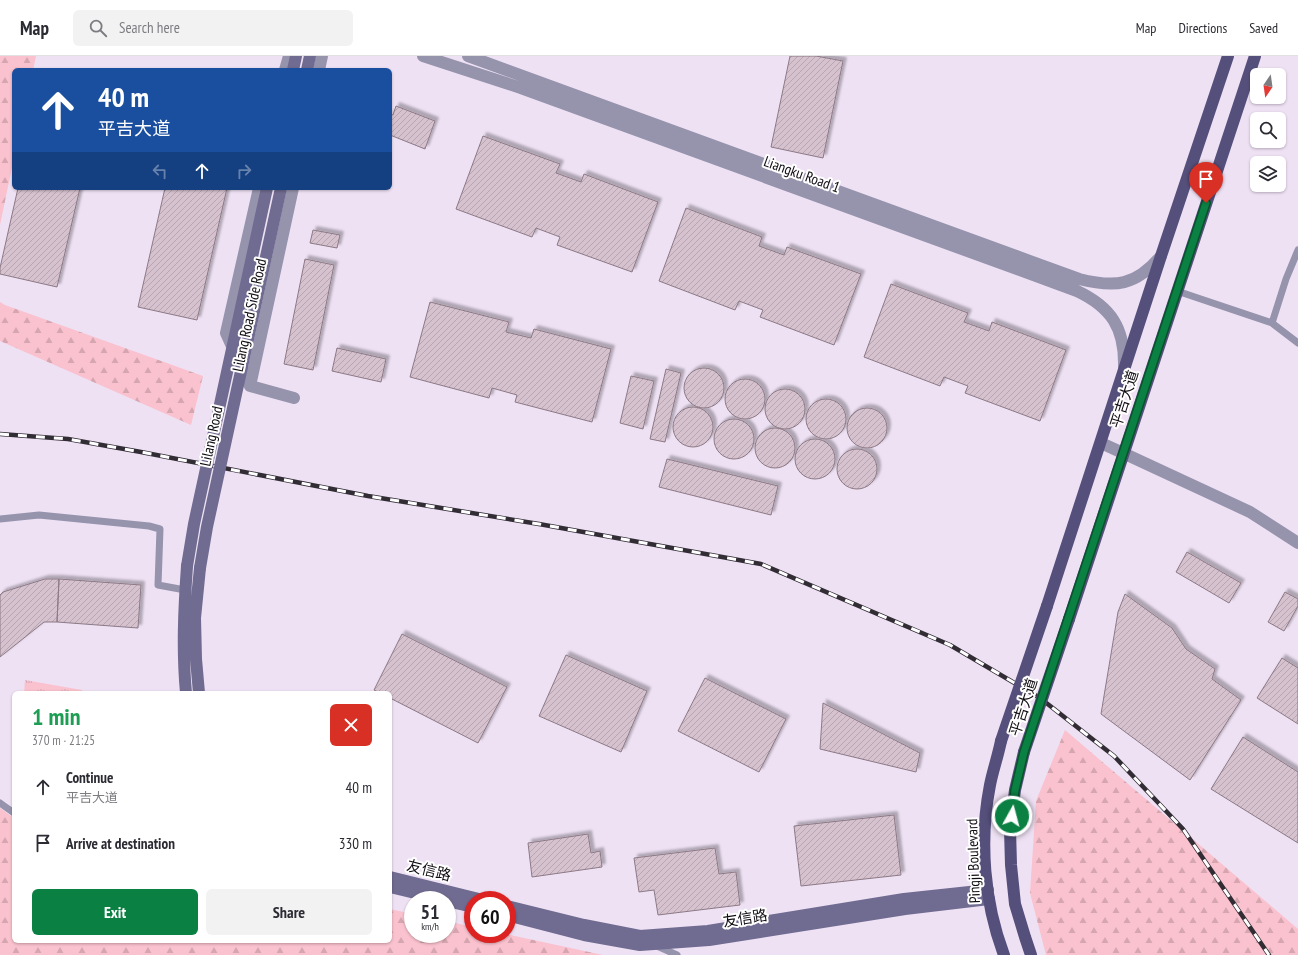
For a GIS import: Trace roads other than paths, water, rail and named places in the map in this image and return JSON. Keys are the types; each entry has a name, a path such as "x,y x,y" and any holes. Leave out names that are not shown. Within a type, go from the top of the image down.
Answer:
{"main road":[{"name":"平吉大道","path":"1001,741 1101,444 1124,369 1228,56"},
{"name":"平吉大道","path":"1031,955 1015,904 1011,865 1011,821 1015,790 1024,752 1255,56"},
{"name":"Pingji Boulevard","path":"1001,741 990,786 985,828 986,867 990,908 1004,955"}],"street":[{"path":"286,68 289,56"},
{"path":"293,68 296,56"},
{"path":"307,68 310,56"},
{"path":"319,68 322,56"},
{"name":"Liangku Road 1","path":"423,56 521,88 1090,297 1103,307 1114,320 1121,335 1124,352 1124,369"},
{"name":"Liangku Road 1","path":"468,56 1079,279 1097,283 1112,284 1129,281 1141,276 1152,267 1161,256"},
{"name":"Lilang Road Side Road","path":"250,386 226,333 259,190"},
{"name":"Lilang Road","path":"186,691 183,661 183,618 187,566 194,524 267,190"},
{"name":"Lilang Road","path":"199,691 196,659 196,618 200,568 207,527 281,190"},
{"name":"Lilang Road Side Road","path":"250,386 293,190"},
{"path":"250,386 294,398"},
{"path":"1101,444 1123,452 1250,512 1298,543"},
{"name":"友信路","path":"392,877 464,895"},
{"name":"友信路","path":"392,887 407,891"},
{"name":"友信路","path":"516,908 584,925 640,936 708,931 897,901 989,895"},
{"name":"友信路","path":"516,917 591,936 640,945 709,940 989,895"}],"lane":[{"path":"1272,323 1286,279 1298,250"},
{"path":"1177,291 1272,323 1298,343"},
{"path":"0,520 39,515 149,526 160,529 158,584 185,590"},
{"path":"0,803 12,812"},
{"path":"654,944 677,955"}],"railway":[{"path":"0,434 68,439 368,496 539,524 761,564 950,645 1040,698 1114,756 1183,829 1269,955"}]}
